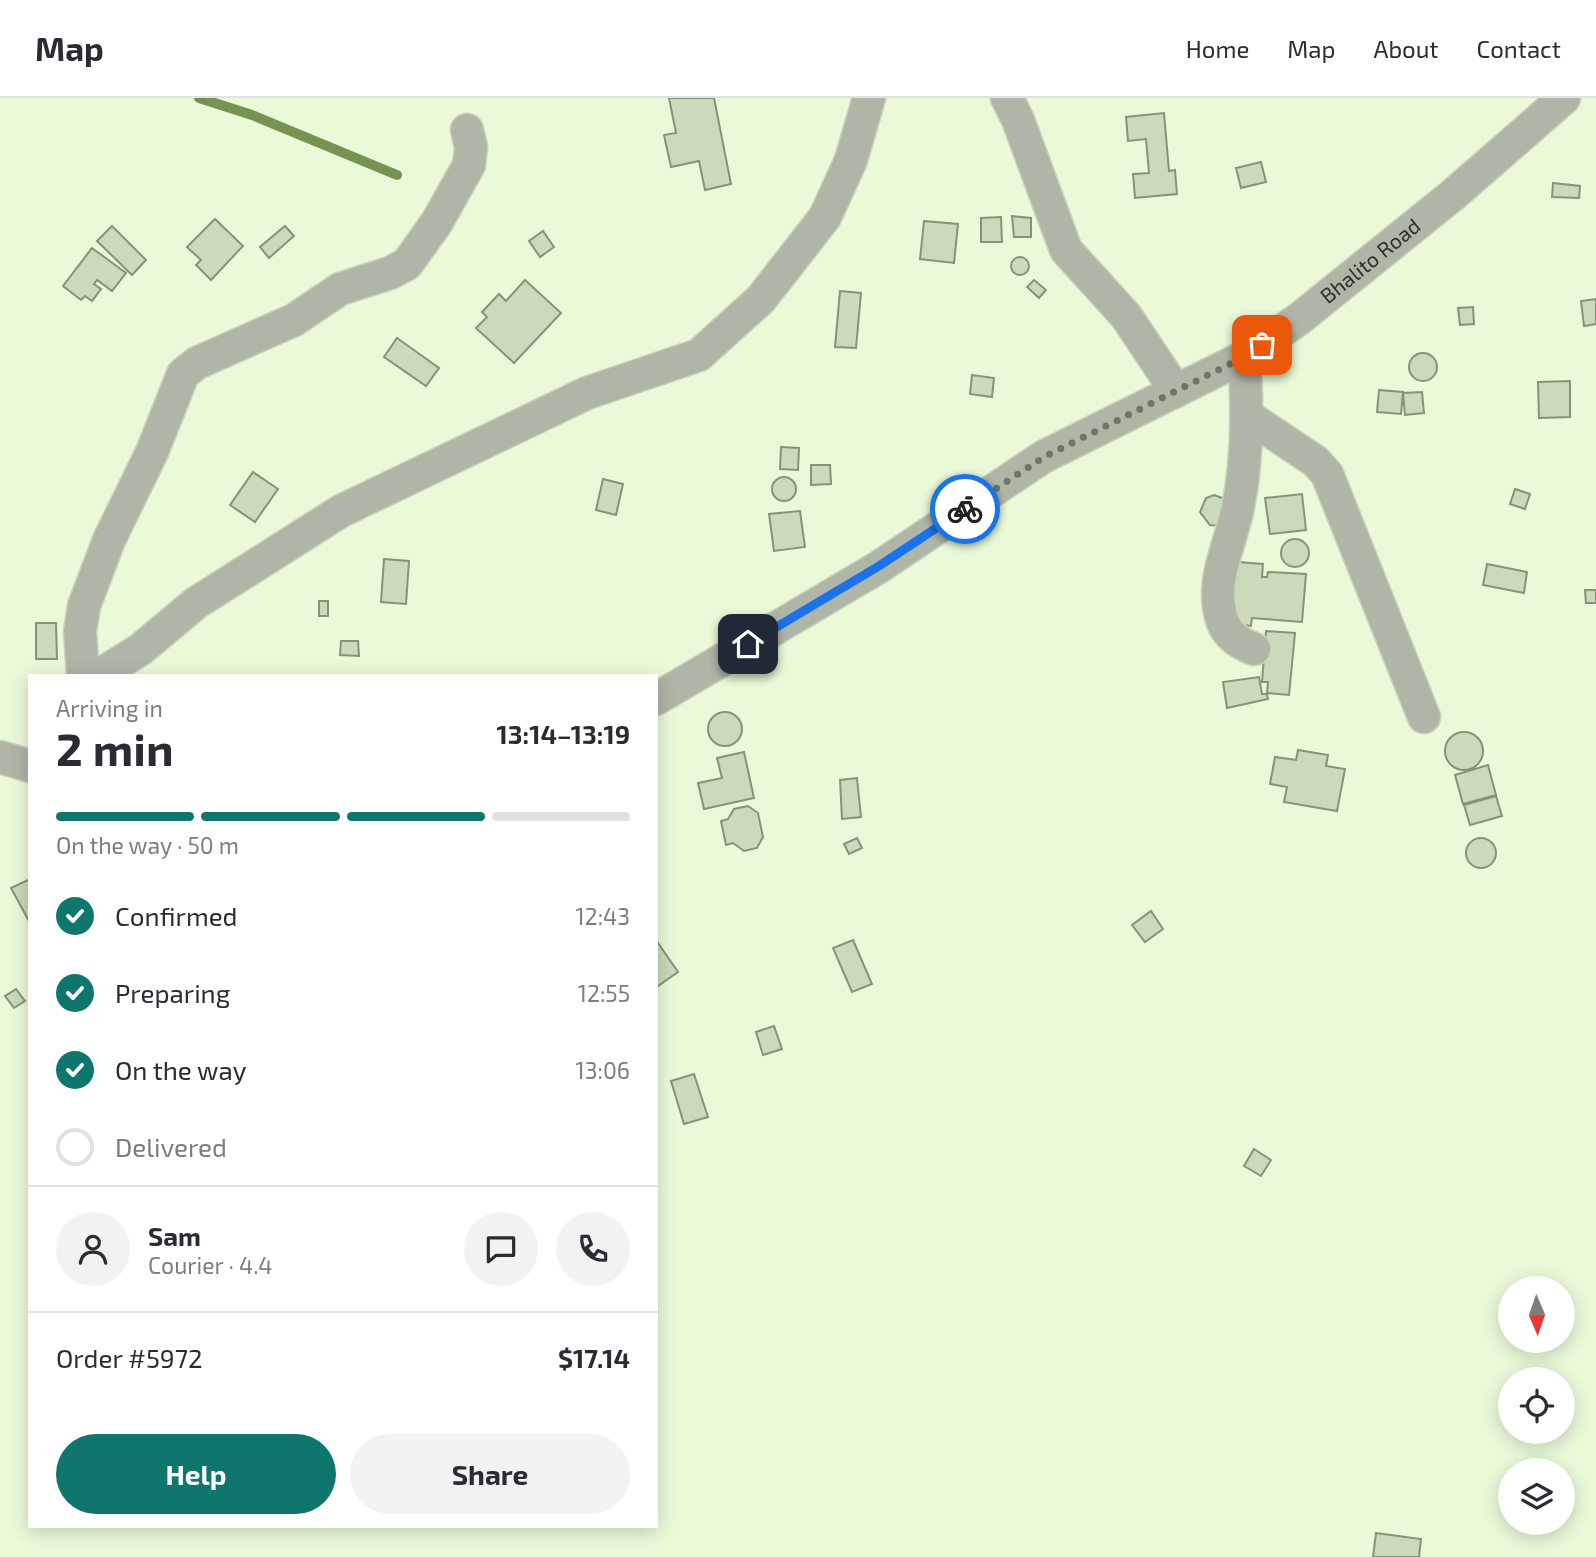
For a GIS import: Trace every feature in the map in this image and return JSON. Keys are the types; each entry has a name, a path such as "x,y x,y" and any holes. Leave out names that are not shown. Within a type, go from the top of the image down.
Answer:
{"street":[{"path":"101,674 141,649 196,603 341,511 587,393 699,355 761,299 825,217 851,160 869,98"},
{"path":"1007,98 1018,120 1066,250 1126,316 1176,391"},
{"name":"Bhalito Road","path":"658,698 879,566 1044,457 1244,357 1299,319 1454,194 1564,98"},
{"path":"83,674 80,631 84,606 109,540 152,452 183,374 207,358 293,320 340,289 390,274 407,264 438,222 469,164 471,147 467,130"},
{"path":"1244,357 1249,417 1237,512 1220,569 1218,602 1225,628 1240,643 1254,649"},
{"path":"1249,417 1315,461 1326,474 1424,717"},
{"path":"0,757 28,765"}],"building":[{"path":"669,98 714,98 731,184 705,190 699,161 671,167 664,135 676,133"},
{"path":"1164,113 1169,171 1175,170 1177,194 1135,198 1133,174 1149,173 1146,139 1128,141 1126,117"},
{"path":"1261,162 1266,182 1241,188 1236,168"},
{"path":"1553,183 1580,186 1579,198 1552,197"},
{"path":"1012,216 1031,218 1031,237 1014,237"},
{"path":"1001,217 1002,242 981,242 981,218"},
{"path":"215,219 243,246 211,280 196,265 201,260 187,247"},
{"path":"924,221 958,224 954,263 920,259"},
{"path":"112,226 146,260 132,275 97,241"},
{"path":"285,226 294,236 269,258 260,247"},
{"path":"543,231 554,247 540,257 529,241"},
{"path":"92,248 126,273 112,291 97,280 94,284 101,289 92,301 85,296 81,300 63,286"},
{"path":"1016,257 1024,257 1029,266 1027,273 1016,275 1011,270 1011,262"},
{"path":"525,280 561,313 514,363 476,328 487,317 482,312 499,294 506,301"},
{"path":"1034,280 1046,290 1039,298 1027,287"},
{"path":"840,291 861,293 856,348 835,347"},
{"path":"1596,299 1596,324 1584,326 1581,301"},
{"path":"1473,307 1474,324 1460,325 1458,308"},
{"path":"397,338 439,368 426,386 384,357"},
{"path":"1423,353 1433,357 1437,367 1433,377 1423,381 1413,377 1409,367 1413,357"},
{"path":"972,375 994,378 992,397 970,394"},
{"path":"1570,381 1570,417 1539,418 1538,382"},
{"path":"1379,390 1403,392 1401,414 1377,412"},
{"path":"1422,392 1424,413 1405,415 1403,393"},
{"path":"781,447 799,448 798,470 780,469"},
{"path":"811,465 830,465 831,484 811,485"},
{"path":"253,472 278,489 255,522 230,505"},
{"path":"784,477 793,480 796,489 793,498 784,501 775,498 772,489 775,480"},
{"path":"603,479 623,484 616,515 596,510"},
{"path":"1515,489 1530,494 1525,509 1510,504"},
{"path":"1302,494 1306,530 1270,534 1265,498"},
{"path":"1214,495 1228,500 1218,526 1210,525 1200,512 1206,498"},
{"path":"800,511 805,547 774,551 769,514"},
{"path":"1295,539 1305,543 1309,553 1305,563 1295,567 1285,563 1281,553 1285,543"},
{"path":"384,559 409,561 406,604 381,602"},
{"path":"1226,561 1263,564 1262,577 1267,577 1268,572 1306,574 1302,622 1252,618 1251,626 1229,624"},
{"path":"1487,564 1527,572 1524,593 1483,585"},
{"path":"1585,590 1596,590 1596,603 1586,603"},
{"path":"319,601 328,601 328,616 319,616"},
{"path":"36,623 56,623 57,659 36,659"},
{"path":"1266,631 1295,633 1289,695 1267,693 1268,682 1262,682"},
{"path":"341,641 358,641 359,656 340,655"},
{"path":"1259,677 1262,694 1267,694 1268,699 1227,708 1223,682"},
{"path":"725,712 737,717 742,729 737,741 725,746 713,741 708,729 713,717"},
{"path":"1464,732 1477,738 1483,751 1477,764 1464,770 1451,764 1445,751 1451,738"},
{"path":"1298,750 1328,755 1326,766 1345,769 1337,811 1284,802 1287,787 1270,784 1275,757 1296,760"},
{"path":"744,752 754,798 704,809 698,783 722,778 717,758"},
{"path":"1488,765 1496,795 1463,804 1455,775"},
{"path":"857,778 861,817 842,819 840,780"},
{"path":"1496,796 1502,816 1470,825 1464,805"},
{"path":"748,806 758,813 763,837 757,848 744,851 733,843 726,845 721,821 728,819 734,809"},
{"path":"857,838 862,848 849,854 844,844"},
{"path":"1481,838 1492,842 1496,853 1492,864 1481,868 1470,864 1466,853 1470,842"},
{"path":"28,880 28,919 11,888"},
{"path":"1151,911 1163,929 1145,942 1132,925"},
{"path":"853,940 872,984 852,992 833,948"},
{"path":"658,943 678,972 658,986"},
{"path":"16,989 25,1001 14,1008 5,996"},
{"path":"774,1026 782,1049 763,1055 756,1032"},
{"path":"694,1074 708,1117 684,1124 671,1081"},
{"path":"1254,1149 1271,1160 1261,1176 1244,1166"},
{"path":"1376,1533 1421,1539 1419,1557 1373,1557"}],"waterway":[{"path":"199,98 252,115 397,175"}],"way so far":[{"path":"965,509 1044,457 1244,357 1262,345"}],"route":[{"path":"748,644 879,566 965,509"}]}
